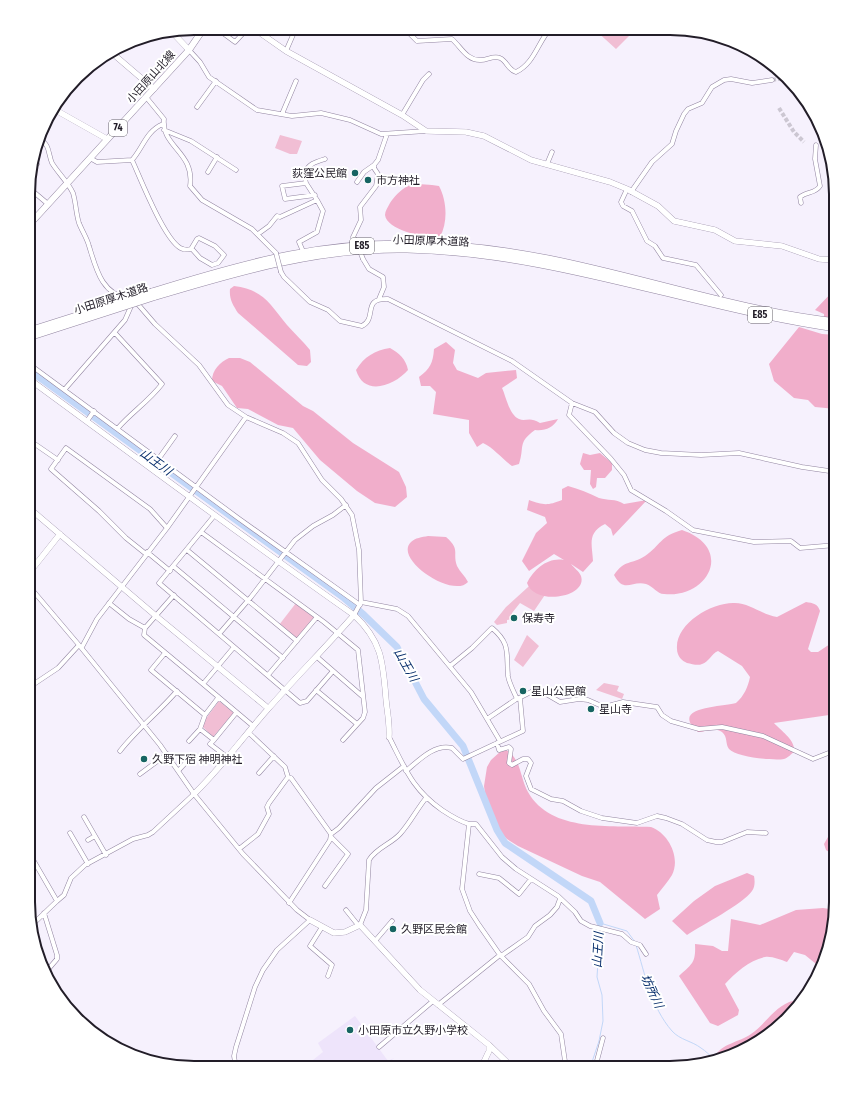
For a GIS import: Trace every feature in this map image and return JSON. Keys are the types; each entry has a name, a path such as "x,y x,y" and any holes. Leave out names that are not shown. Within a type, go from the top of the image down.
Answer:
{"highway":[{"name":"小田原厚木道路","path":"35,329 223,271 291,254 344,247 402,244 454,246 547,259 575,268 777,318 829,327"},
{"name":"小田原厚木道路","path":"35,335 152,294"},
{"name":"小田原厚木道路","path":"686,295 829,321"}],"main road":[{"name":"小田原山北線","path":"35,218 189,50 199,35"}],"street":[{"path":"226,35 235,42 242,35"},
{"path":"264,35 286,50 402,115 426,131"},
{"path":"286,50 293,35"},
{"path":"410,35 417,41 452,39 465,54 481,60 495,57 501,58 510,69 516,72 523,68 537,52 547,35"},
{"path":"176,36 200,62 207,75 257,110 299,116 320,113 350,120 378,134 426,131 477,134 531,160 610,182 658,206 674,221 715,230 735,241 782,246 819,259 829,260"},
{"path":"115,56 154,89"},
{"path":"402,115 423,80 429,74"},
{"path":"721,295 696,265 663,258 655,246 647,241 632,211 623,206 622,202 652,162 672,144 684,114 688,109 702,103 712,87 724,80 731,79 752,83 772,80"},
{"path":"282,114 296,81"},
{"path":"197,107 216,82"},
{"path":"146,98 164,119 164,130 170,141 185,158 192,174 190,186 195,194 202,200 226,213 258,234 276,253 281,272 284,277 310,302 328,310 340,321 355,326 367,324 370,307 379,299 384,287 382,278 370,269 363,259 353,237 361,220 360,207 376,186 378,180 378,174 374,168 374,165"},
{"path":"58,111 107,140"},
{"path":"132,160 147,136 163,124"},
{"path":"164,130 181,136 218,157 236,170"},
{"path":"357,182 364,172 378,160 387,134"},
{"path":"36,920 64,894 71,878 88,864 133,839 148,836 194,794 211,777 268,708 317,657 354,615 360,604 359,550 352,515 346,504 322,480 298,443 283,432 246,417 228,405 199,365 159,329 134,300 121,296 103,283 79,223 77,206 67,184 52,162 48,147 44,141"},
{"path":"801,203 800,197 804,194 816,191 820,186 815,160 816,145"},
{"path":"547,164 552,152"},
{"path":"208,172 218,157"},
{"path":"90,158 97,162 132,160"},
{"path":"302,249 299,242 317,232 321,223 323,211 306,182 304,174 308,166 314,162 325,159"},
{"path":"132,160 165,230 174,243 183,249 190,249 212,265 218,263 224,255 215,246 199,238 197,238 190,249"},
{"path":"306,182 282,186 284,199 315,195"},
{"path":"35,193 48,204"},
{"path":"258,234 269,226 278,216 295,211 317,200"},
{"path":"379,299 388,299 512,361 572,403 595,412 614,433 628,443 645,450 661,453 701,455 739,453 802,467 829,471"},
{"path":"65,389 115,333 125,320 134,300"},
{"path":"115,333 162,384 150,399 137,408 118,428"},
{"path":"35,368 286,552 360,604 397,609 402,612 471,692 487,719 498,742 499,750 509,747 512,749 509,763 512,765 528,759 531,763 526,776 531,789 595,816 637,823 657,816 682,824 707,840 716,842 722,842 747,832 766,833"},
{"path":"35,383 152,468 214,516 354,615 366,626 380,651 384,667 389,736 411,780 426,798 460,822 476,824 502,857 560,899 575,912 581,921 595,928 622,934 632,942 640,945 646,954"},
{"path":"572,403 569,415 611,459 624,475 631,490 666,510 693,530 754,542 790,541 800,548 829,546"},
{"path":"87,421 94,411"},
{"path":"35,683 58,668 80,646 109,603 167,528 246,417"},
{"path":"152,468 175,436"},
{"path":"35,444 58,460"},
{"path":"167,528 150,509 66,448 51,469 100,511 126,538 170,570"},
{"path":"219,634 265,580 295,540 313,526 333,515 346,504"},
{"path":"35,513 217,668 268,708"},
{"path":"214,516 160,583 300,703 304,703 333,671"},
{"path":"201,532 317,617 358,650 365,712 363,718 343,740"},
{"path":"35,565 60,534"},
{"path":"187,550 297,641"},
{"path":"173,566 283,658"},
{"path":"35,593 80,646 167,754 194,794 239,848 289,902 310,920 322,927 334,933 340,933 359,925 364,917 367,904 369,860 372,854 392,842 401,834 426,798"},
{"path":"174,595 145,628 144,635 253,726"},
{"path":"109,603 129,620 145,628"},
{"path":"268,675 317,617"},
{"path":"289,902 325,849 331,835 376,788 424,756 443,747 452,748 462,759 523,731 518,699 508,677 506,645 502,637 492,628 472,648 450,666"},
{"path":"203,684 234,647"},
{"path":"165,653 151,670 205,715"},
{"path":"317,657 362,696"},
{"path":"316,690 357,724"},
{"path":"487,719 535,690 541,691 560,702 578,699 588,700 604,707 623,702 657,707 662,714 671,721 699,729 722,727 763,736 813,759 829,753"},
{"path":"120,752 143,725 165,705 177,691"},
{"path":"189,741 200,729 205,715 218,698"},
{"path":"226,757 210,744 236,713"},
{"path":"200,729 214,740"},
{"path":"248,732 285,767 288,777 291,778 331,835 348,854 325,886"},
{"path":"140,774 167,754"},
{"path":"178,771 192,756"},
{"path":"259,773 274,756"},
{"path":"239,848 258,834 269,814 267,807 268,803 288,777"},
{"path":"84,817 106,855"},
{"path":"469,824 462,889 470,911 500,955 529,984 544,1010 561,1034 565,1061"},
{"path":"70,833 88,864"},
{"path":"88,840 95,836"},
{"path":"35,863 57,901"},
{"path":"479,874 499,878 519,894 531,879"},
{"path":"438,1005 500,955 528,937 535,926 550,916 557,907 560,899"},
{"path":"346,910 409,979 433,1001 489,1045 506,1061"},
{"path":"44,913 57,955 57,959 49,968"},
{"path":"235,1061 234,1056 236,1047 260,976 276,950 310,920"},
{"path":"375,942 392,921"},
{"path":"322,927 310,946 332,965 328,976"},
{"path":"379,1047 433,1001"},
{"path":"597,1061 603,1038"},
{"path":"485,1061 489,1053 489,1045"}],"shaded area":[{"path":"601,35 630,35 616,49"},
{"path":"280,135 302,141 297,154 290,154 275,148"},
{"path":"420,184 439,186 444,198 446,212 443,231 440,237 417,235 400,229 387,221 385,215 390,203 403,189 408,186"},
{"path":"234,286 259,294 270,304 310,350 311,362 307,366 298,365 238,313 230,296 230,289"},
{"path":"829,295 829,318 824,317 824,314 815,310"},
{"path":"799,327 822,334 829,334 829,408 815,407 808,400 794,398 774,381 769,364"},
{"path":"446,342 455,350 453,363 457,370 478,378 486,373 516,370 517,378 502,388 510,410 516,417 521,420 530,419 540,423 558,419 551,427 542,430 535,430 529,434 522,445 519,464 512,466 483,443 477,447 469,433 469,420 433,414 436,392 430,386 421,386 419,377 430,365 433,358 434,349"},
{"path":"390,348 402,357 408,370 395,381 388,384 372,386 366,384 360,378 356,370 359,365 375,352"},
{"path":"229,358 240,358 250,362 303,406 313,411 353,443 399,472 406,487 407,497 395,507 375,503 357,491 320,460 293,428 278,425 248,409 237,408 222,386 212,381 213,373 217,367"},
{"path":"583,453 590,455 600,453 612,463 612,470 605,478 597,478 596,487 593,489 590,484 591,470 584,470 580,464"},
{"path":"568,486 602,499 618,501 624,504 647,500 613,536 611,529 605,524 595,531 592,540 593,561 583,572 571,564 581,576 581,584 576,590 569,594 559,596 549,597 539,595 532,590 527,583 533,573 547,562 552,560 564,560 554,554 529,571 522,561 536,533 547,523 545,517 527,510 529,500 545,504 557,502 562,500 562,489"},
{"path":"682,530 698,538 708,548 711,559 709,571 703,581 693,589 680,593 662,594 646,584 641,583 625,585 618,581 614,575 625,564 640,559 669,535"},
{"path":"428,536 446,537 451,541 455,548 457,566 468,582 461,586 450,585 427,575 417,567 410,558 408,549 411,542"},
{"path":"538,578 551,586 534,611 520,603 512,613 512,619 507,620 507,623 497,625 494,622 506,607"},
{"path":"806,602 815,604 818,607 820,611 808,649 811,652 818,652 829,645 829,715 774,723 793,744 794,752 784,759 764,759 733,752 729,749 725,736 722,732 713,730 698,732 691,723 690,717 694,712 701,709 736,703 745,691 750,677 742,666 718,651 706,662 700,665 687,663 679,656 677,649 678,640 688,623 705,611 724,604 745,604 766,614 777,617"},
{"path":"296,603 316,617 297,640 279,625"},
{"path":"527,635 539,646 523,667 514,660"},
{"path":"604,683 619,686 617,691 624,694 622,699 596,690"},
{"path":"219,701 234,713 213,737 201,725"},
{"path":"506,750 515,758 528,792 538,805 551,814 566,821 583,824 601,826 651,827 663,834 671,846 675,861 672,875 657,895 660,909 645,919 600,882 582,876 518,846 507,839 497,829 487,810 484,786 487,767 491,760 501,751"},
{"path":"829,836 829,852 826,850 824,844"},
{"path":"747,873 754,876 753,889 747,896 731,908 687,935 672,921 694,901 715,886"},
{"path":"829,909 824,943 816,964 805,955 794,952 787,962 776,958 765,957 748,964 738,971 725,984 739,1010 738,1015 718,1026 710,1023 679,976 687,969 694,959 695,944 713,946 722,951 728,951 731,919 760,925 796,910"},
{"path":"794,1001 775,1022 767,1028 750,1040 717,1054 726,1046 751,1034 778,1009"},
{"name":"小田原市立久野小学校","path":"355,1016 388,1061 312,1061 323,1052 318,1043"}],"waterway":[{"name":"山王川","path":"35,374 344,598 397,647 424,699 463,746 497,830 505,843 591,901 600,923"},
{"name":"坊所川","path":"600,926 600,923 627,931 635,942"},
{"name":"山王川","path":"592,1061 599,1041 603,1021 602,995 597,977 600,931"},
{"name":"坊所川","path":"636,945 654,1001 665,1022 675,1034 704,1050 711,1056"}],"tunnel":[{"path":"772,80 779,79"},
{"path":"779,108 794,132 804,142"}],"place":[{"name":"荻窪公民館","path":"355,173"},
{"name":"市方神社","path":"368,180"},
{"name":"保寿寺","path":"514,618"},
{"name":"星山公民館","path":"523,691"},
{"name":"星山寺","path":"591,709"},
{"name":"久野下宿 神明神社","path":"144,759"},
{"name":"久野区民会館","path":"393,929"},
{"name":"小田原市立久野小学校","path":"350,1030"}]}
